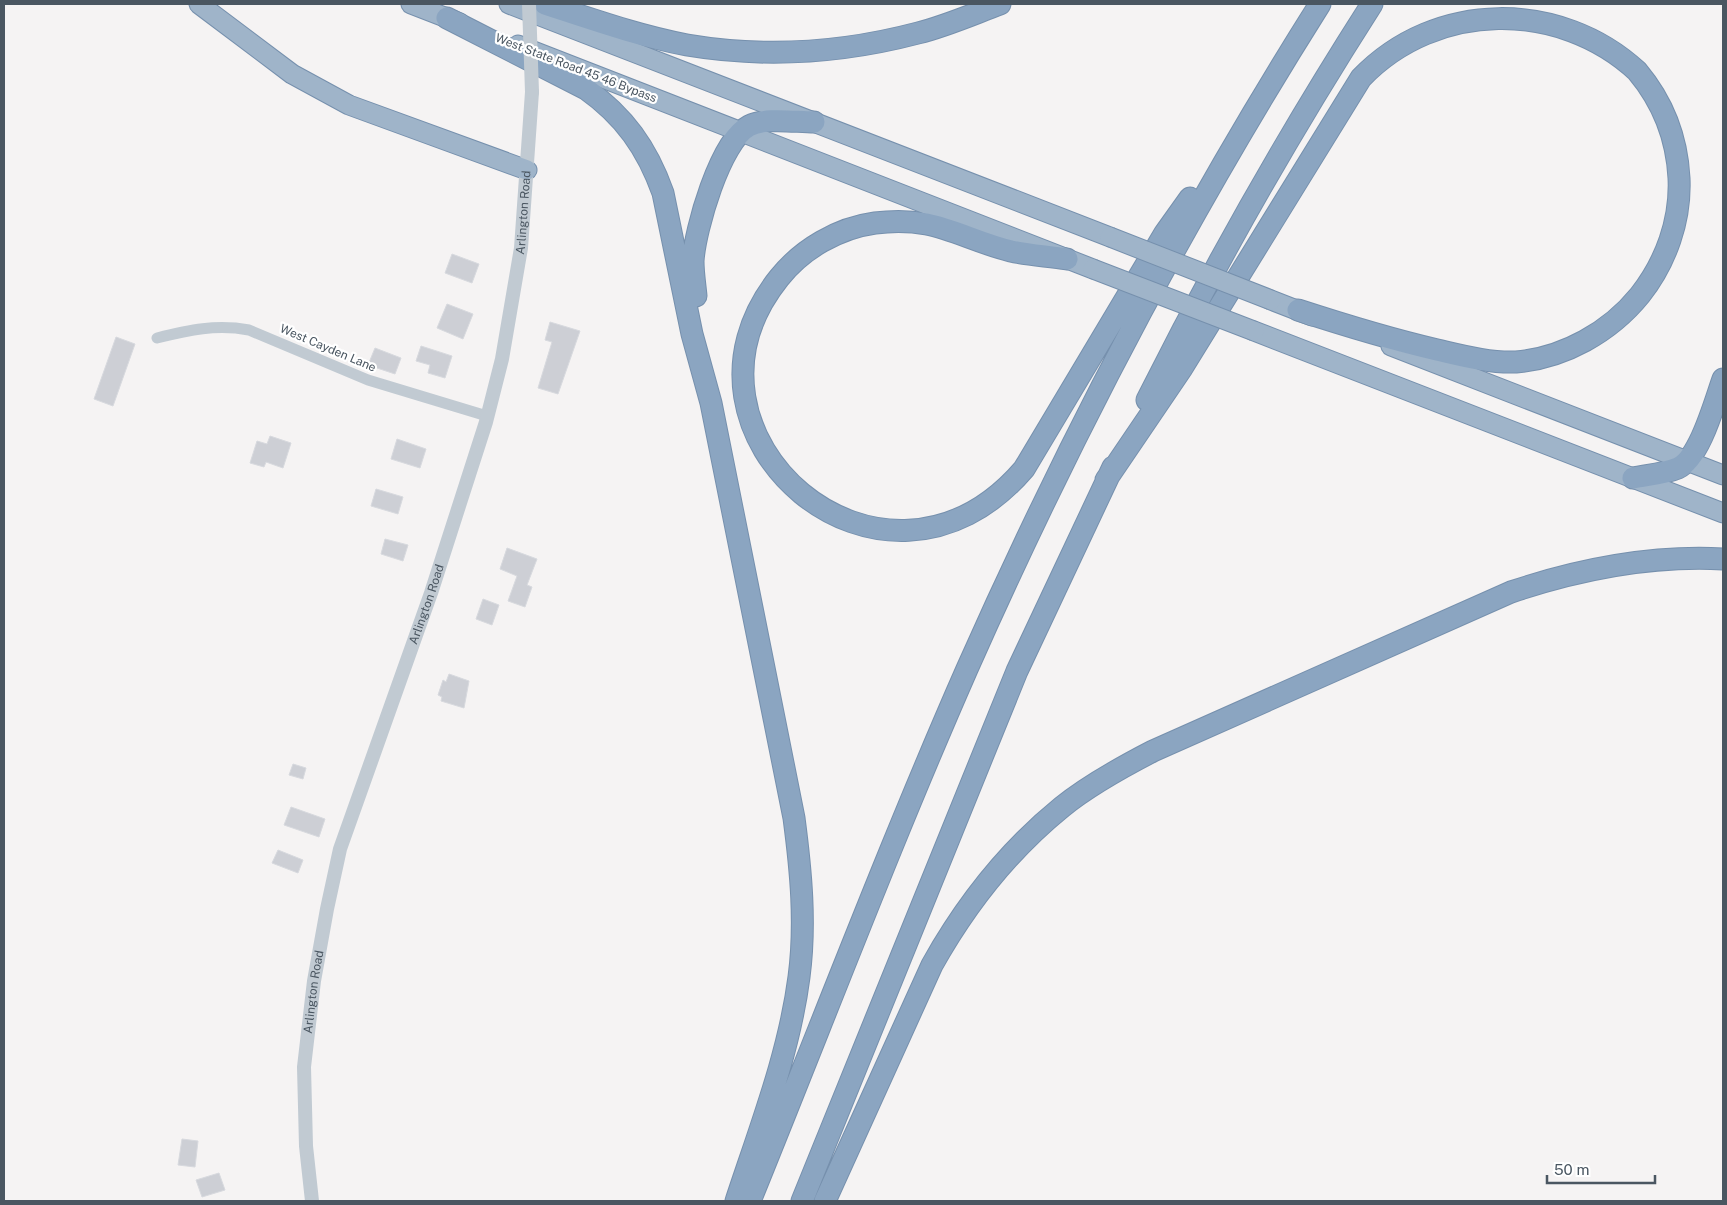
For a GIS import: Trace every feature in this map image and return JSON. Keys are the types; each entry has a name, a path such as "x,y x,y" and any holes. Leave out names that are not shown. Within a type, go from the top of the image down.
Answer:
{"highway":[{"path":"199,4 292,74 349,106 527,170"},
{"name":"West State Road 45 46 Bypass","path":"411,4 1723,513"},
{"path":"509,4 1723,475"},
{"path":"545,4 618,27 687,45 753,52 789,52 853,47 910,35 1000,4"},
{"path":"750,1201 935,743 1016,560 1066,456 1138,317 1268,89 1320,4"},
{"path":"802,1201 1013,680 1106,480 1177,340 1226,249 1318,91 1372,4"},
{"path":"1106,480 1182,368 1361,78 1375,62 1406,37 1446,17 1481,8 1513,8 1545,13 1569,20 1608,43 1626,58 1657,99 1675,143 1678,165 1679,202 1672,237 1647,286 1622,315 1591,338 1546,356 1515,362 1481,360 1387,338 1298,310"},
{"path":"447,18 586,89 605,103 639,142 655,171 662,193 692,334 711,403"},
{"path":"1067,259 1011,251 937,225 913,221 874,223 854,228 815,246 797,259 772,288 757,315 748,343 744,373 748,406 760,440 774,465 796,491 818,507 849,523 873,529 896,531 937,526 979,509 999,495 1024,469 1165,234 1268,89"},
{"path":"736,1201 788,1038 799,977 802,929 802,879 794,818 711,403 694,280 694,251 699,226 722,162 741,132 755,123 814,122"},
{"path":"1632,478 1678,468 1688,461 1696,449 1723,379"},
{"path":"825,1201 932,965 946,940 965,912 994,876 1032,834 1063,806 1112,774 1153,751 1511,592 1547,580 1606,566 1669,559 1723,559"}],"street":[{"name":"Arlington Road","path":"312,1201 306,1146 306,1051 314,981 340,849 431,593 487,416 502,359 518,266 527,170 532,92 528,4"},
{"name":"West Cayden Lane","path":"157,338 197,327 235,327 249,330 368,380 487,416"}],"building":[{"path":"452,254 479,264 472,283 445,273"},
{"path":"447,304 473,314 463,339 437,328"},
{"path":"550,322 580,331 558,394 538,388 552,342 545,340"},
{"path":"116,337 135,344 113,406 94,399"},
{"path":"421,346 452,356 445,378 428,373 430,365 416,361"},
{"path":"375,348 401,358 395,374 368,365"},
{"path":"270,436 291,443 283,468 266,462 264,467 250,463 257,441 267,444"},
{"path":"397,439 426,449 420,468 391,459"},
{"path":"376,489 403,497 398,514 371,506"},
{"path":"385,539 408,545 403,561 381,554"},
{"path":"507,548 537,559 527,585 532,587 525,607 508,601 517,576 500,569"},
{"path":"483,599 499,605 492,625 476,619"},
{"path":"449,674 469,681 464,708 441,701 442,697 438,695 443,680 446,682"},
{"path":"293,764 306,768 303,779 289,775"},
{"path":"291,807 325,819 319,837 284,825"},
{"path":"278,850 303,860 298,873 272,863"},
{"path":"182,1139 198,1141 195,1167 178,1165"},
{"path":"219,1173 225,1190 202,1197 196,1180"}]}
